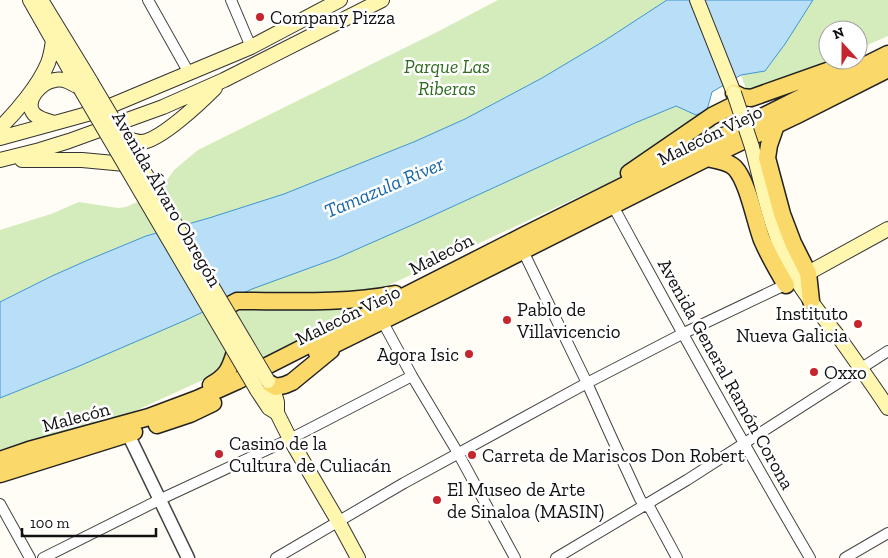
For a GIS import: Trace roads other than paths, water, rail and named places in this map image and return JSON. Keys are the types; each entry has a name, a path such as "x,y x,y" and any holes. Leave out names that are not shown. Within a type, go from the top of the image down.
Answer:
{"main road":[{"name":"Avenida Álvaro Obregón","path":"30,0 53,40 123,137 224,308 265,385 269,408 278,413 290,439 358,558"},
{"name":"Avenida Álvaro Obregón","path":"41,0 125,164 235,352 265,385"},
{"path":"0,138 98,111 251,47 340,0"},
{"path":"2,160 94,133 164,107 224,80 382,0"},
{"path":"697,0 736,98 778,238 789,264 811,301 861,367 888,408"},
{"path":"0,128 24,101 44,72 51,54 53,40"},
{"path":"590,202 736,98 751,98 862,59 888,54"},
{"name":"Malecón","path":"0,460 29,450 150,417 237,381 379,315 414,291 888,54"},
{"name":"Malecón Viejo","path":"0,474 190,414 345,339 379,315 441,292 888,68"},
{"path":"56,123 43,120 32,111 31,102 37,90 48,82 55,80 65,80 85,85"},
{"path":"123,137 141,142 154,138 185,117 224,80"},
{"path":"776,125 767,158 782,214 793,243 797,279"},
{"path":"707,158 728,163 739,174 767,252 797,279"},
{"path":"2,160 82,160 125,164"},
{"path":"797,279 888,229"},
{"path":"224,308 237,301 348,300 374,298 414,291"},
{"path":"265,385 276,387 289,384 345,339"},
{"path":"168,410 218,381 230,368 235,352"}],"street":[{"path":"148,0 188,73"},
{"path":"231,0 251,47"},
{"name":"Avenida General Ramón Corona","path":"614,206 743,444 810,558"},
{"path":"523,251 644,506 650,508 677,558"},
{"path":"276,558 396,487 587,383 682,334 797,279"},
{"path":"379,315 412,376 458,453 515,558"},
{"path":"556,558 644,506 888,351"},
{"path":"43,558 161,499 290,439 412,376"},
{"path":"128,434 188,558"},
{"path":"0,504 30,558"},
{"path":"845,558 888,533"}],"water":[{"name":"Tamazula River","path":"667,0 813,0 765,71 741,75 712,92 707,110 696,115 676,106 337,258 252,289 186,320 0,398 0,302 52,276 146,236 284,194 416,141 465,119 542,78"}],"place":[{"name":"Company Pizza","path":"260,17"},
{"name":"Pablo de Villavicencio","path":"507,320"},
{"name":"Instituto Nueva Galicia","path":"858,324"},
{"name":"Agora Isic","path":"469,354"},
{"name":"Oxxo","path":"814,372"},
{"name":"Casino de la Cultura de Culiacán","path":"219,454"},
{"name":"Carreta de Mariscos Don Robert","path":"472,455"},
{"name":"El Museo de Arte de Sinaloa (MASIN)","path":"437,500"}],"park label":[{"name":"Parque Las Riberas","path":"447,77"}]}
